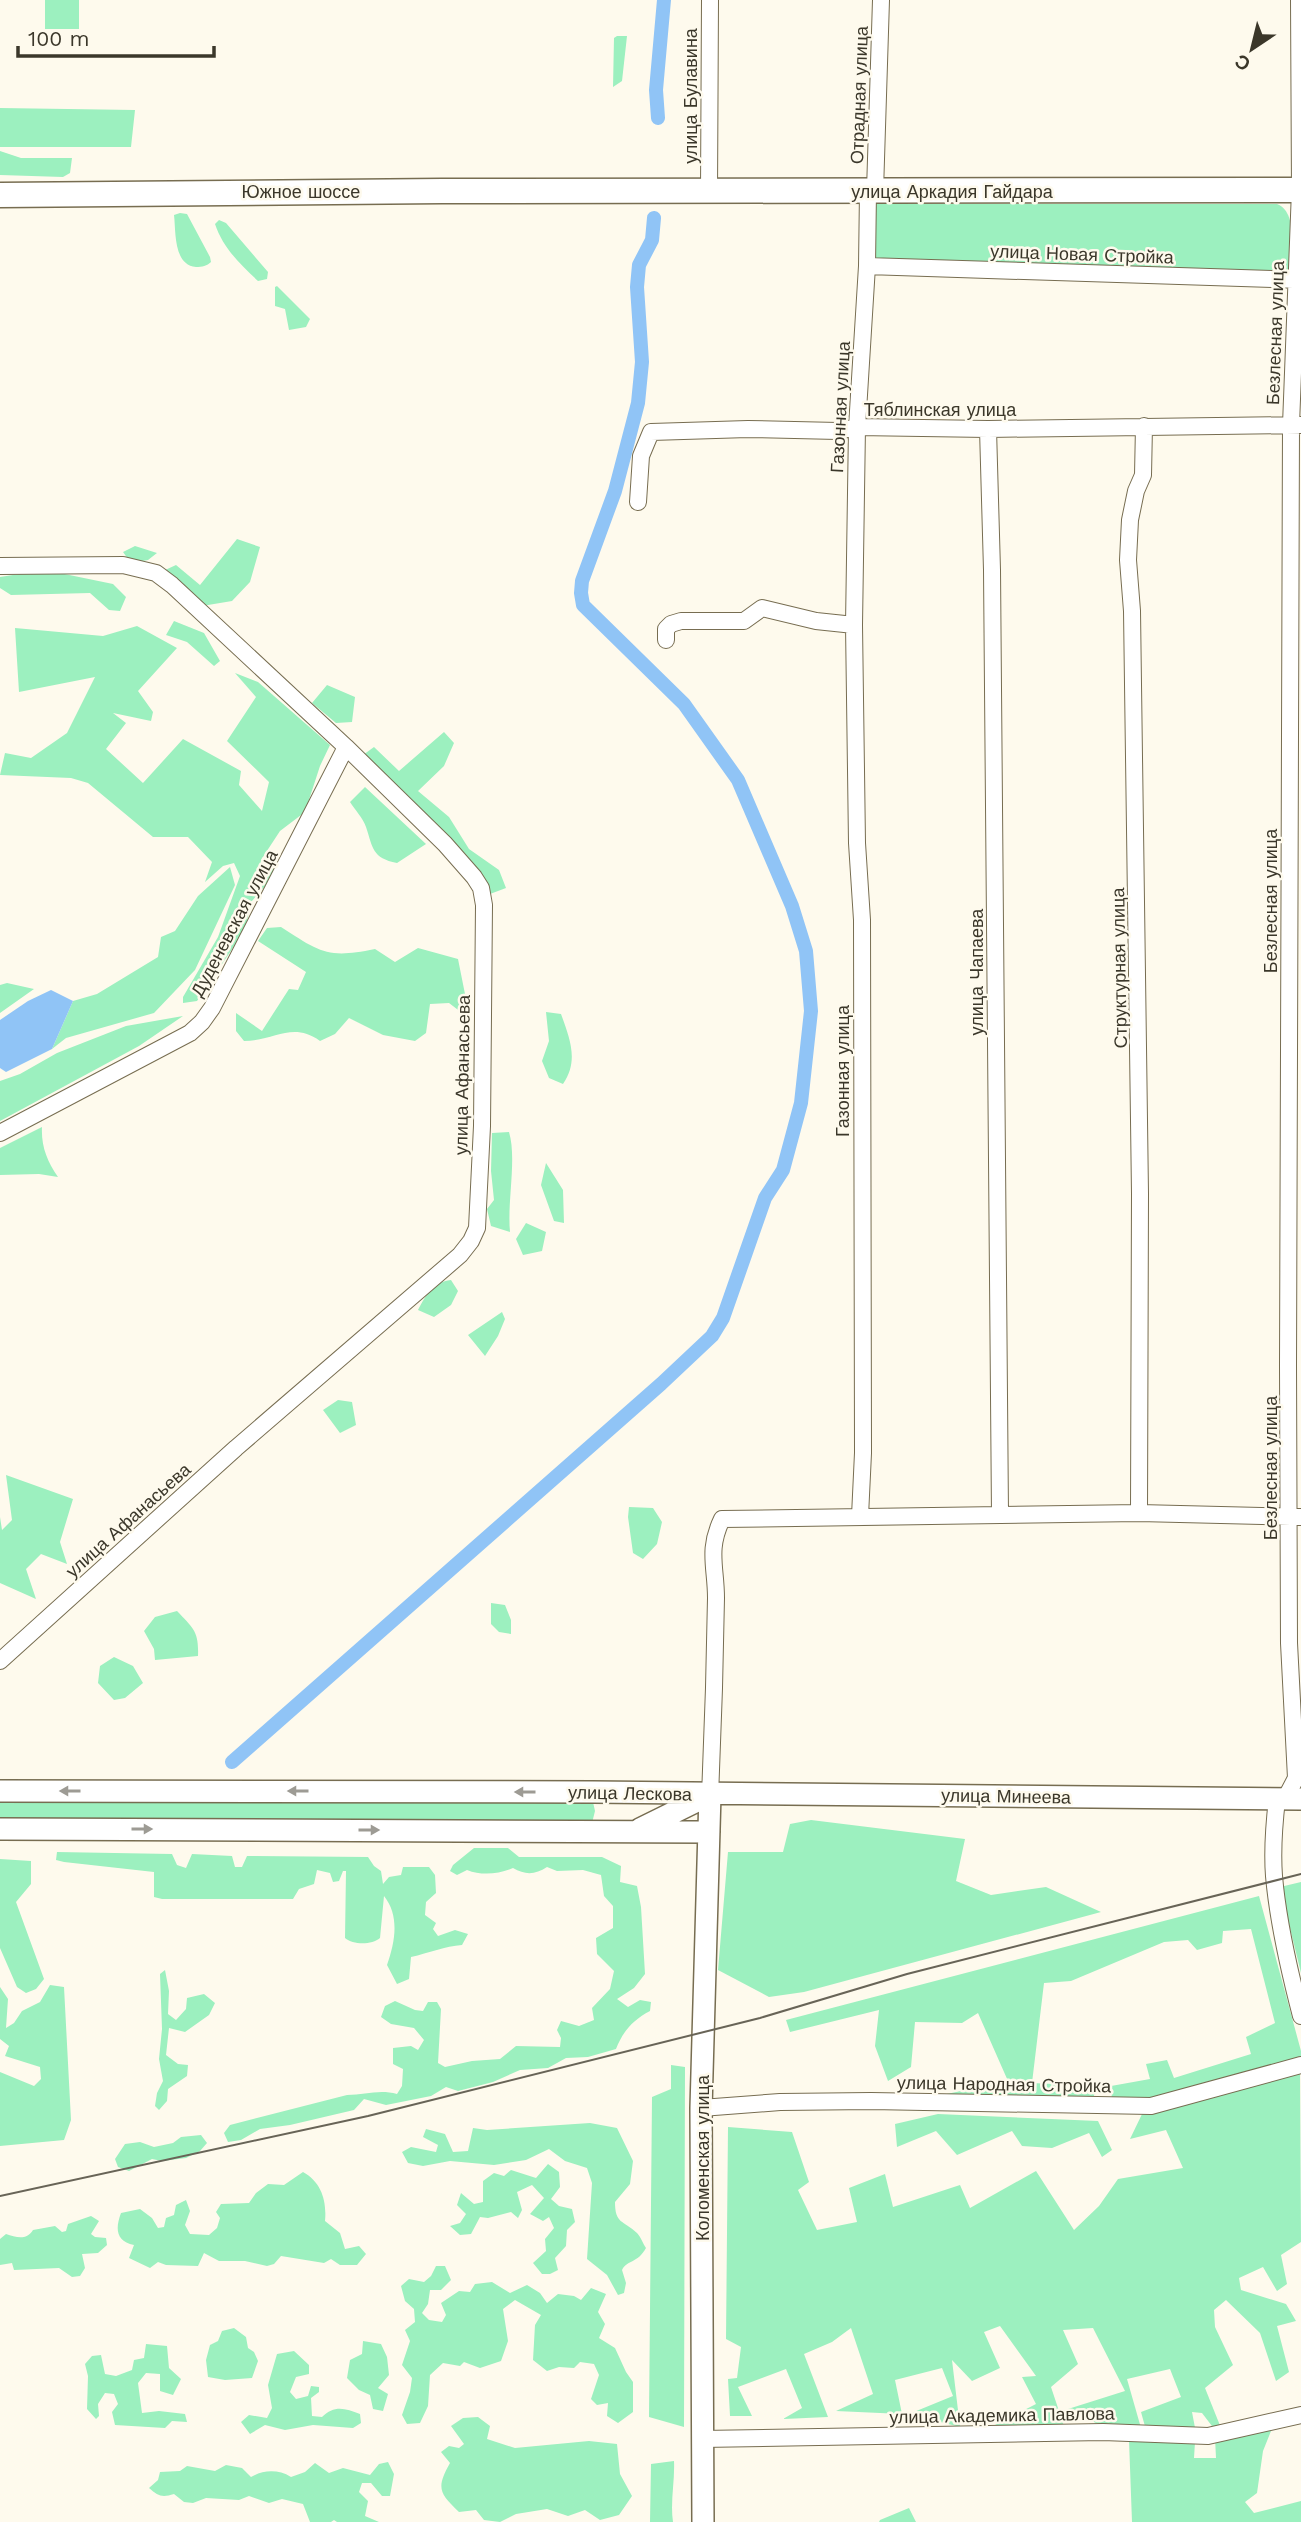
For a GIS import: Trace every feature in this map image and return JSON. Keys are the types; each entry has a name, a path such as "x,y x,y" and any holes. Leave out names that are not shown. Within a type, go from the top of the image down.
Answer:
{"main road":[{"name":"улица Аркадия Гайдара","path":"602,191 1300,190"},
{"name":"Южное шоссе","path":"0,195 602,191"},
{"name":"улица Лескова","path":"0,1791 710,1794"},
{"path":"638,1793 654,1799 659,1806 658,1815 645,1827"},
{"name":"улица Лескова","path":"0,1829 645,1827 710,1794"},
{"name":"улица Минеева","path":"710,1794 1288,1799"},
{"name":"Коломенская улица","path":"703,2522 701,2108 710,1794"},
{"path":"645,1827 709,1832"}],"street":[{"name":"улица Булавина","path":"709,192 710,0"},
{"name":"Отрадная улица","path":"872,191 881,0"},
{"name":"Безлесная улица","path":"1299,0 1300,190 1295,629 1295,1517 1289,1643 1296,1778 1273,1840 1274,1881 1289,1969 1301,2016"},
{"name":"Газонная улица","path":"860,1516 863,1453 862,920 856,843 854,625 857,427 872,191"},
{"name":"улица Новая Стройка","path":"867,267 1298,280"},
{"name":"Тяблинская улица","path":"638,502 641,456 651,432 748,429 838,431 857,427 988,429 1296,425"},
{"name":"Структурная улица","path":"1139,1513 1138,1014 1133,625 1128,560 1131,509 1143,475 1144,426"},
{"name":"улица Чапаева","path":"988,429 992,570 1000,1514"},
{"name":"улица Афанасьева","path":"0,566 123,565 156,573 346,747 445,844 481,888 484,905 483,1093 477,1228 471,1241 460,1255 236,1448 0,1661"},
{"path":"666,640 666,629 671,624 681,621 744,621 762,608 816,621 854,625"},
{"name":"Дуденевская улица","path":"0,1133 190,1033 202,1022 212,1008 346,747"},
{"path":"710,1794 716,1595 711,1561 713,1536 722,1519 1139,1513 1295,1517"},
{"name":"улица Народная Стройка","path":"701,2108 780,2102 871,2101 1151,2106 1301,2064"},
{"name":"улица Академика Павлова","path":"701,2439 1103,2432 1208,2436 1301,2415"}],"green space":[{"path":"45,0 79,0 79,29 45,29"},
{"path":"627,36 622,81 613,87 614,38"},
{"path":"0,108 135,110 131,147 0,147"},
{"path":"0,151 21,158 72,158 70,173 63,177 0,175"},
{"path":"876,204 1277,204 1284,208 1291,223 1291,269 1286,274 872,259 873,211"},
{"path":"187,214 210,257 211,262 208,264 196,267 189,265 179,254 174,215"},
{"path":"219,220 226,223 268,272 267,279 258,281 233,255 215,224"},
{"path":"277,286 310,319 306,327 289,330 285,309 275,306"},
{"path":"237,539 260,547 250,582 232,601 202,606 163,571 176,565 200,585"},
{"path":"135,546 157,553 148,560 131,563 123,552"},
{"path":"45,570 113,584 126,597 120,611 109,610 90,593 11,595 0,588 0,577"},
{"path":"174,621 204,633 220,661 214,666 187,642 166,635"},
{"path":"137,626 177,648 138,691 153,712 151,721 113,713 126,723 106,749 143,783 183,739 241,771 239,785 262,811 269,782 227,741 256,697 235,673 258,682 330,745 305,812 280,831 261,860 278,872 251,902 245,930 197,1001 183,1003 183,997 218,937 240,876 234,863 223,866 205,882 212,862 188,837 153,837 88,783 71,778 0,775 5,753 31,758 67,733 95,677 19,692 15,628 103,636"},
{"path":"327,685 355,697 352,722 336,723 312,703"},
{"path":"444,732 454,743 444,766 418,791 449,817 469,849 499,870 506,888 490,894 470,866 363,755 374,747 399,771"},
{"path":"365,787 426,844 397,863 378,855 363,820 350,802"},
{"path":"230,867 235,885 195,970 154,1013 66,1038 52,1049 73,1001 97,994 158,957 161,937 175,931 198,896"},
{"path":"281,927 315,948 334,953 375,949 395,962 418,948 458,959 470,1019 449,1003 430,1004 426,1033 415,1041 383,1035 349,1018 335,1034 320,1041 310,1035 292,1032 244,1041 236,1031 236,1013 262,1031 289,989 298,990 306,972 258,941 267,928"},
{"path":"7,983 34,989 0,1013 0,985"},
{"path":"546,1012 561,1014 570,1041 571,1067 563,1084 549,1078 542,1061 549,1041"},
{"path":"183,1016 139,1046 0,1121 0,1081 20,1074 57,1053 126,1026"},
{"path":"42,1127 45,1153 58,1177 39,1174 0,1175 0,1148"},
{"path":"509,1132 512,1154 510,1232 491,1226 487,1209 494,1200 491,1171 492,1133"},
{"path":"546,1163 563,1190 564,1223 554,1221 541,1185"},
{"path":"526,1223 546,1232 542,1251 523,1255 516,1239"},
{"path":"451,1280 458,1291 451,1305 434,1317 418,1310 435,1286"},
{"path":"502,1312 505,1319 485,1356 468,1335"},
{"path":"338,1400 352,1402 356,1425 340,1433 323,1410"},
{"path":"6,1475 73,1499 60,1542 67,1564 41,1554 26,1569 36,1599 0,1583 0,1517 2,1530 12,1520"},
{"path":"629,1507 653,1508 662,1522 657,1544 643,1559 633,1553"},
{"path":"491,1603 505,1605 511,1620 511,1634 499,1632 491,1624"},
{"path":"177,1611 194,1630 198,1656 155,1660 154,1649 144,1631 155,1617"},
{"path":"114,1657 133,1666 143,1683 125,1698 114,1700 98,1683 100,1666"},
{"path":"0,1800 593,1802 595,1811 592,1823 0,1825"},
{"path":"811,1820 965,1839 956,1881 991,1895 1046,1887 1101,1912 804,1992 769,1997 718,1970 728,1852 783,1852 790,1824"},
{"path":"474,1848 508,1848 519,1857 602,1857 621,1866 620,1882 637,1886 645,1974 634,1988 617,1999 628,2007 640,2000 651,2002 650,2011 629,2027 616,2049 588,2057 566,2058 548,2068 520,2070 493,2082 458,2091 446,2087 431,2096 386,2105 364,2099 354,2110 260,2129 241,2140 228,2142 224,2133 230,2125 347,2095 378,2092 397,2094 402,2086 403,2069 393,2064 393,2048 411,2046 418,2050 424,2040 414,2028 391,2024 381,2017 385,2006 395,2001 423,2011 428,2002 437,2002 441,2009 438,2063 445,2067 500,2059 516,2046 560,2047 561,2038 557,2030 561,2021 579,2026 594,2020 592,2008 610,1989 614,1971 597,1954 596,1938 613,1928 613,1906 604,1896 601,1875 583,1870 557,1871 547,1867 530,1873 513,1868 490,1874 467,1870 457,1875 450,1871 453,1865"},
{"path":"57,1852 172,1854 177,1865 186,1868 192,1854 232,1856 235,1867 242,1867 247,1856 368,1857 381,1871 383,1884 389,1877 401,1875 403,1867 429,1867 435,1875 436,1893 426,1902 425,1915 436,1923 433,1929 438,1936 455,1930 468,1934 462,1945 411,1957 409,1979 397,1984 387,1965 392,1947 394,1921 384,1896 380,1938 362,1943 345,1938 346,1871 343,1871 339,1881 333,1882 330,1873 317,1870 314,1884 299,1889 293,1899 162,1899 154,1897 154,1872 64,1862 56,1860"},
{"path":"0,1859 31,1861 31,1884 16,1902 44,1979 36,1989 26,1993 17,1987 0,1948"},
{"path":"1301,1882 1301,1973 1280,1887"},
{"path":"1259,1896 1301,2051 1301,2061 1150,2103 1112,2100 1111,2086 1150,2079 1146,2064 1167,2060 1174,2078 1251,2054 1246,2037 1275,2023 1251,1929 1223,1931 1222,1943 1197,1950 1188,1940 1164,1942 1071,1981 1044,1983 1032,2083 1097,2086 1092,2102 942,2095 1008,2081 978,2013 962,2023 915,2022 911,2067 888,2081 875,2046 879,2010 790,2032 786,2020"},
{"path":"165,1970 169,1991 168,2014 176,2020 186,2009 187,1998 204,1994 215,2003 209,2015 185,2032 169,2028 166,2055 178,2064 188,2065 187,2076 168,2089 167,2101 159,2110 155,2106 163,2081 159,2059 162,2029 160,1974"},
{"path":"50,1985 64,1987 71,2120 64,2140 0,2146 0,2072 34,2086 41,2079 40,2067 5,2056 9,2046 0,2039 0,1987 8,1999 6,2028 14,2023 22,2011 40,2002"},
{"path":"671,2065 685,2067 684,2427 649,2417 652,2097 671,2089"},
{"path":"1300,2071 1301,2242 1281,2255 1287,2284 1277,2291 1263,2267 1239,2278 1241,2290 1286,2304 1296,2321 1277,2326 1289,2372 1276,2381 1260,2333 1226,2300 1214,2310 1215,2327 1233,2365 1205,2388 1221,2428 1215,2430 1202,2413 1192,2412 1196,2433 1146,2430 1141,2412 1181,2397 1170,2369 1127,2379 1141,2428 1102,2426 1068,2409 1125,2391 1093,2328 1063,2330 1078,2364 1051,2387 1064,2426 993,2426 1036,2404 1022,2377 1036,2376 1000,2326 984,2332 1000,2368 972,2381 952,2360 960,2427 909,2414 953,2396 942,2368 895,2380 902,2414 836,2411 873,2394 851,2328 832,2342 804,2354 828,2417 783,2419 802,2408 786,2369 738,2387 752,2416 730,2416 728,2379 737,2378 741,2347 726,2339 728,2127 792,2132 809,2182 798,2190 817,2230 857,2222 849,2188 885,2174 893,2207 960,2185 970,2208 1036,2171 1074,2230 1099,2206 1118,2179 1183,2168 1166,2130 1130,2139 1143,2112"},
{"path":"938,2114 1098,2121 1112,2150 1102,2157 1089,2133 1052,2148 1022,2146 1012,2131 957,2155 936,2131 897,2147 895,2124"},
{"path":"590,2123 617,2128 633,2161 630,2184 615,2202 615,2209 618,2218 637,2233 646,2248 622,2270 626,2283 624,2293 618,2295 607,2275 587,2259 592,2183 587,2168 565,2161 549,2149 526,2160 494,2165 450,2161 423,2166 408,2163 402,2152 411,2147 436,2152 438,2145 423,2137 426,2129 445,2134 453,2152 468,2151 473,2128 487,2130"},
{"path":"201,2135 207,2143 200,2151 186,2158 162,2161 152,2159 129,2171 118,2167 115,2159 125,2144 140,2142 154,2147 173,2143 181,2137"},
{"path":"548,2164 559,2172 560,2187 551,2199 559,2206 572,2209 575,2222 567,2230 566,2246 555,2258 558,2270 542,2274 533,2263 546,2251 545,2239 554,2228 549,2217 543,2221 530,2214 544,2198 532,2185 517,2192 522,2210 518,2218 511,2212 488,2218 480,2217 471,2234 460,2235 450,2226 460,2223 466,2214 457,2205 461,2193 474,2204 483,2202 483,2181 494,2173 504,2176 511,2170 536,2178"},
{"path":"303,2172 322,2192 325,2221 340,2233 345,2249 359,2246 366,2254 357,2265 340,2265 331,2259 324,2263 281,2256 274,2264 267,2266 245,2261 219,2261 204,2253 198,2266 166,2265 158,2262 150,2268 129,2258 134,2245 124,2241 118,2234 121,2213 140,2209 152,2218 158,2228 164,2227 166,2218 174,2215 176,2205 186,2200 190,2211 185,2225 190,2234 209,2235 217,2228 220,2218 216,2212 221,2204 249,2203 256,2193 268,2184 284,2185"},
{"path":"91,2216 99,2221 91,2234 106,2238 107,2245 98,2253 82,2254 85,2268 80,2276 72,2277 59,2268 14,2270 12,2263 0,2265 0,2239 6,2234 24,2237 33,2230 55,2226 62,2232 66,2231 68,2224"},
{"path":"436,2266 445,2266 451,2280 441,2290 430,2290 428,2304 422,2313 429,2320 442,2322 446,2315 441,2303 459,2291 470,2292 475,2284 492,2282 510,2293 527,2285 540,2293 547,2303 558,2294 574,2296 581,2300 591,2288 606,2294 598,2312 605,2324 599,2338 615,2348 633,2382 633,2412 618,2423 607,2416 608,2403 597,2405 591,2399 599,2375 594,2364 580,2362 574,2368 559,2367 547,2371 533,2360 535,2325 541,2315 515,2300 503,2309 508,2341 501,2361 480,2368 464,2362 460,2366 443,2363 430,2375 428,2406 420,2423 407,2424 402,2415 412,2378 402,2365 410,2341 405,2330 415,2322 414,2309 405,2301 401,2286 409,2279 424,2282"},
{"path":"234,2328 246,2337 248,2348 254,2352 258,2361 252,2378 225,2380 208,2377 206,2360 210,2345 218,2341 222,2331"},
{"path":"363,2341 381,2344 387,2357 389,2375 378,2388 388,2394 383,2411 373,2409 370,2395 359,2390 347,2378 350,2360 362,2354"},
{"path":"146,2344 167,2346 169,2368 181,2379 173,2395 160,2391 160,2374 146,2373 138,2383 142,2413 159,2411 185,2414 187,2422 172,2421 165,2428 115,2425 112,2412 118,2404 114,2394 105,2393 98,2404 99,2416 96,2419 87,2409 88,2376 85,2364 92,2356 101,2355 105,2374 116,2376 132,2370 134,2360 144,2358"},
{"path":"294,2351 309,2365 309,2374 296,2377 290,2392 296,2399 308,2396 311,2386 319,2387 319,2392 311,2398 312,2416 322,2417 335,2409 345,2409 360,2414 361,2423 353,2428 313,2425 285,2430 265,2425 250,2434 241,2422 249,2415 267,2418 272,2408 268,2385 277,2354"},
{"path":"478,2417 490,2426 487,2439 515,2448 589,2441 617,2444 620,2474 632,2496 619,2515 600,2520 585,2510 568,2516 547,2509 516,2514 500,2522 484,2520 476,2510 459,2512 447,2500 442,2490 441,2484 450,2463 441,2452 449,2446 459,2448 464,2444 451,2426 463,2418"},
{"path":"1273,2426 1263,2451 1257,2493 1245,2502 1254,2513 1301,2501 1301,2522 1132,2522 1129,2440 1195,2442 1194,2458 1216,2458 1215,2438"},
{"path":"674,2461 673,2522 650,2522 651,2464"},
{"path":"388,2462 394,2474 390,2496 382,2496 371,2483 362,2483 359,2492 368,2501 365,2516 379,2522 310,2522 303,2504 282,2499 269,2503 249,2496 239,2500 206,2498 193,2503 184,2502 174,2494 160,2496 149,2488 158,2480 160,2472 180,2471 187,2466 215,2471 226,2465 242,2468 251,2477 271,2471 291,2477 305,2472 315,2463 329,2473 343,2468 370,2475 379,2464"},
{"path":"909,2508 916,2522 879,2522 880,2520"}],"water":[{"path":"51,990 73,1001 52,1049 6,1072 0,1068 0,1020 28,1001"}],"waterway":[{"path":"658,118 656,90 664,0"},
{"path":"232,1762 712,1336 723,1318 765,1198 783,1170 801,1103 811,1011 806,951 792,906 738,780 684,704 583,605 581,593 582,581 615,491 638,403 642,362 637,287 639,265 652,240 654,218"}],"tram line":[{"path":"0,2196 368,2116 760,2018 907,1974 1301,1874"}]}
